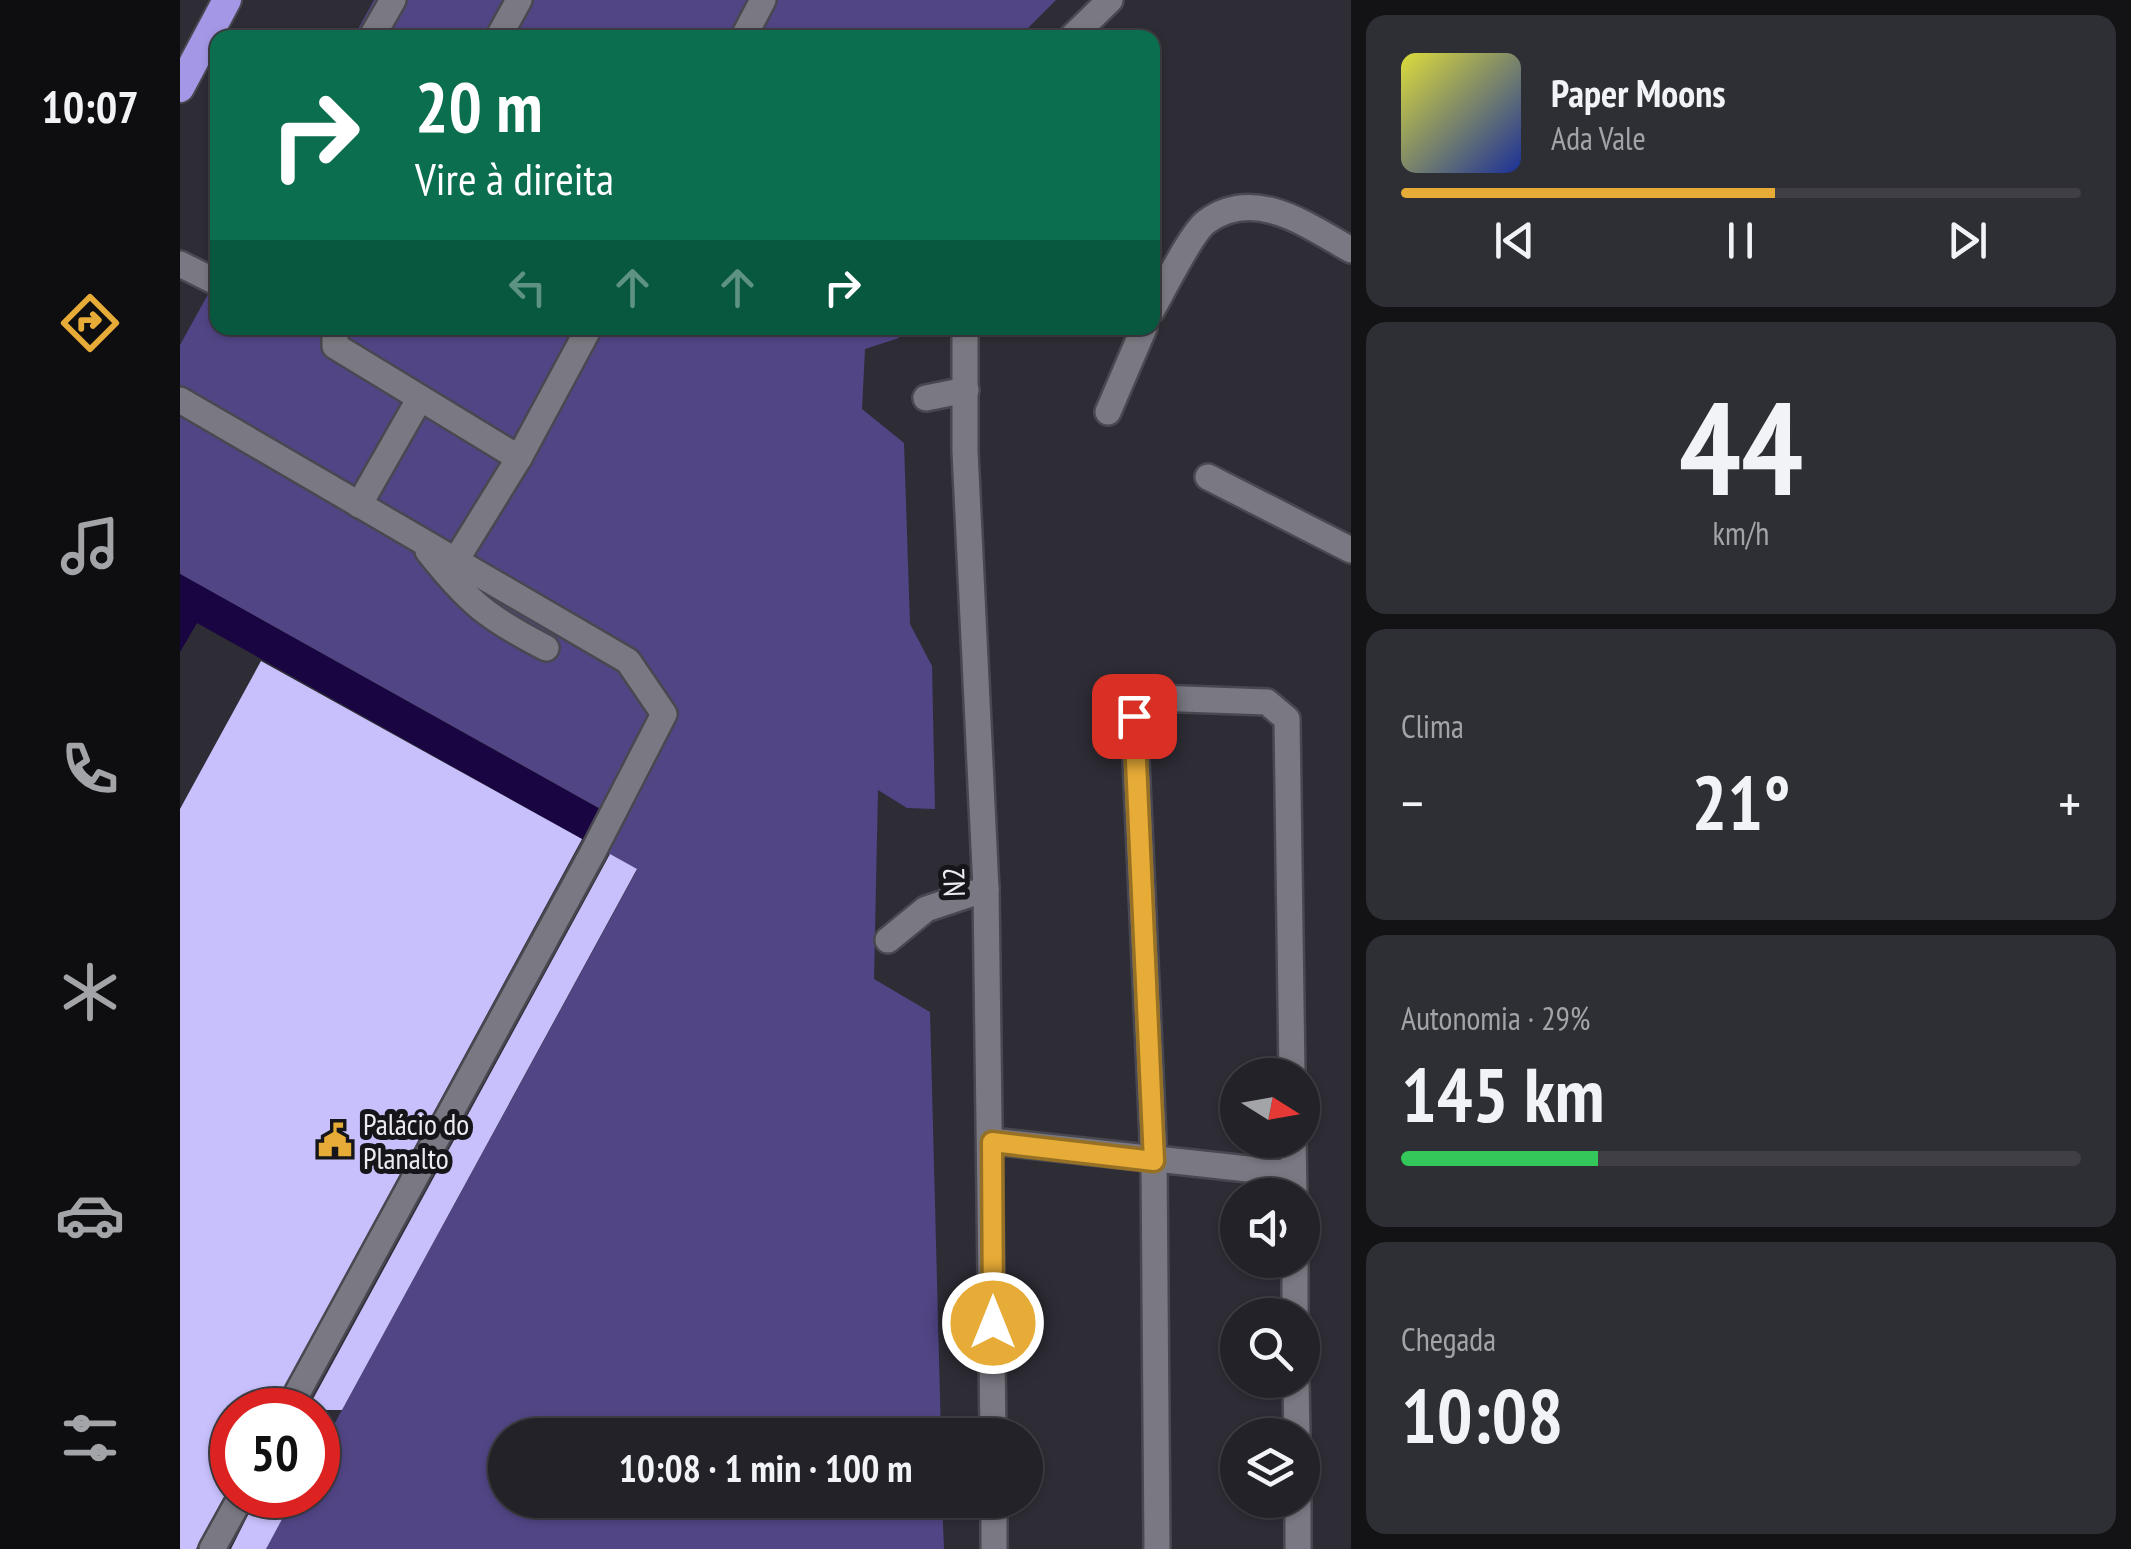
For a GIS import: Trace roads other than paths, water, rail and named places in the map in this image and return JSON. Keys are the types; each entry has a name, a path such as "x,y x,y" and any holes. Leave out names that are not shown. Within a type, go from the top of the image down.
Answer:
{"highway":[{"path":"211,30 227,0"},
{"path":"180,88 210,32"}],"main road":[{"path":"375,30 392,0"},
{"path":"502,30 519,0"},
{"path":"748,30 764,0"},
{"path":"1079,30 1110,0"},
{"path":"1160,297 1203,224 1235,208 1272,208 1351,250"},
{"path":"180,264 210,279"},
{"path":"335,335 335,346 519,458"},
{"path":"456,560 519,458 585,335"},
{"name":"N2","path":"965,335 986,889 993,1418"},
{"path":"1108,412 1141,335"},
{"path":"926,398 966,390"},
{"path":"359,505 420,398"},
{"path":"180,400 628,662 664,714 593,852 300,1388"},
{"path":"1208,476 1351,550"},
{"path":"419,539 464,597 503,626 546,648"},
{"path":"1157,1549 1154,1161 1134,716 1155,698 1268,702 1287,719 1292,1058"},
{"path":"888,940 926,909 986,889"},
{"path":"992,1142 1154,1161 1257,1178"},
{"path":"212,1549 229,1518"},
{"path":"994,1518 994,1549"},
{"path":"1298,1518 1298,1549"}],"place":[{"name":"Palácio do Planalto","path":"335,1140"}]}
